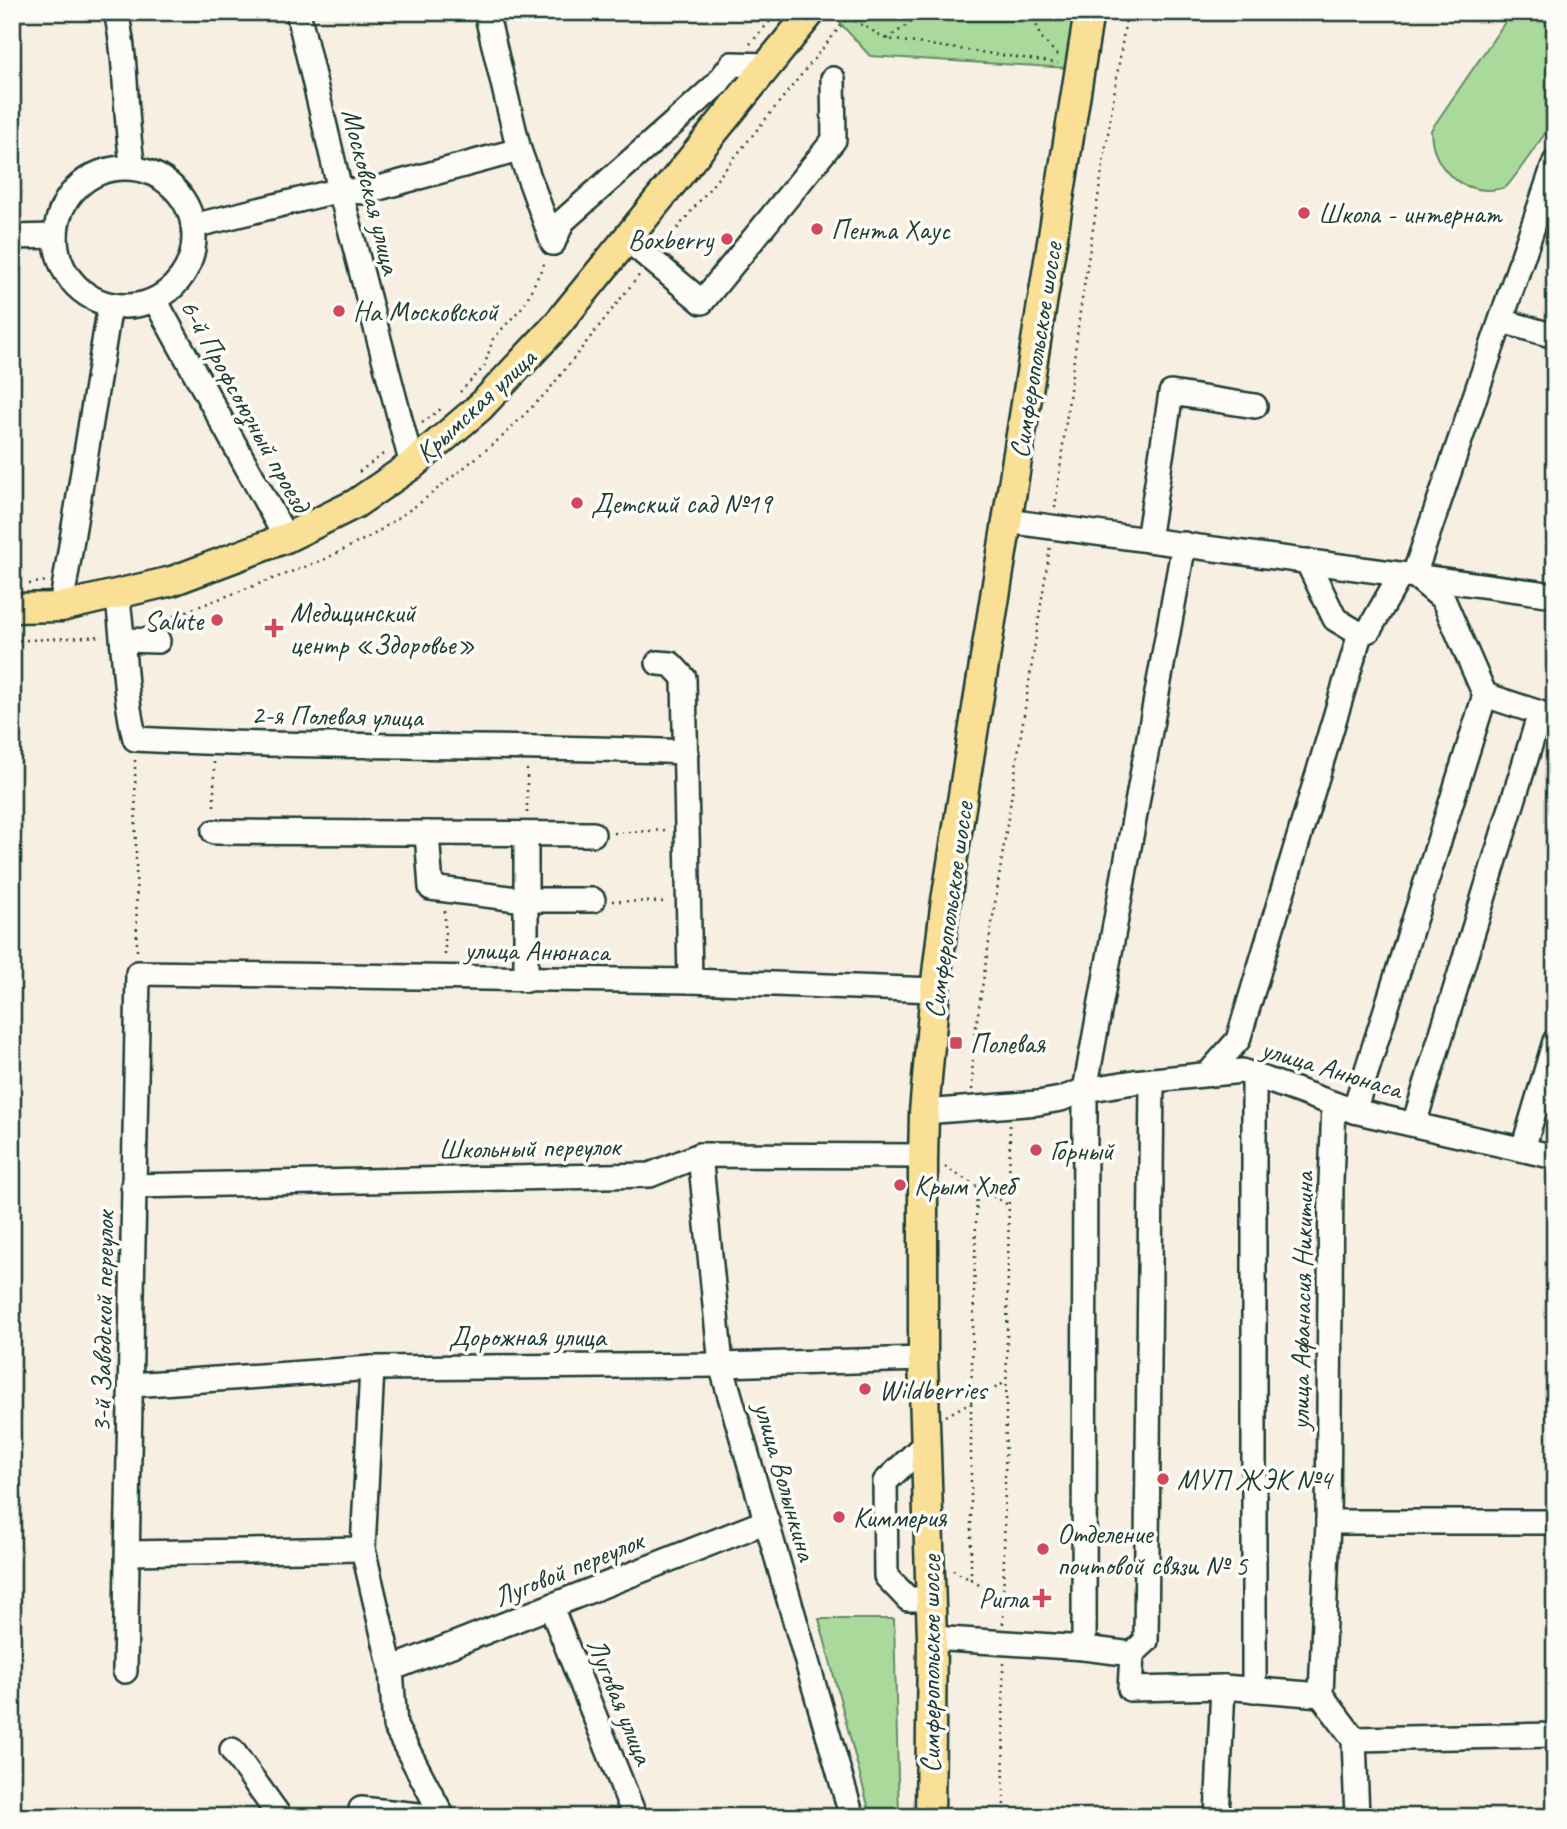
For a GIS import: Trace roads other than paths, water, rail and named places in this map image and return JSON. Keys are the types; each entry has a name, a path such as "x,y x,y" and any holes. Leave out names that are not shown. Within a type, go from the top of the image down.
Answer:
{"main road":[{"name":"Крымская улица","path":"19,596 61,607 172,581 286,538 355,504 412,465 480,407 556,326 811,12"},
{"name":"Симферопольское шоссе","path":"930,1817 932,1638 923,1359 929,1159 924,1112 945,907 1089,12"}],"street":[{"path":"116,12 123,43 133,168"},
{"name":"Московская улица","path":"298,12 340,190 412,465"},
{"path":"486,12 519,150 553,243 563,221 693,106 732,64 767,65"},
{"path":"628,240 708,309 834,140 833,79"},
{"path":"193,226 340,190 364,192 519,150"},
{"path":"1208,1074 1238,1040 1360,634 1369,630 1408,575 1502,321 1555,162"},
{"path":"133,168 161,178 176,191 183,198 193,226 192,256 178,282 155,300 132,306 110,304 88,296 70,280 59,259 56,236 62,207 79,184 105,171 133,168"},
{"path":"12,237 56,236"},
{"name":"6-й Профсоюзный проезд","path":"155,300 286,538"},
{"path":"61,607 110,304"},
{"path":"1502,321 1551,335 1555,331"},
{"path":"1148,540 1171,393 1255,407"},
{"path":"1007,521 1547,594"},
{"path":"1084,1648 1085,1090 1184,544"},
{"path":"1307,561 1335,619 1360,634"},
{"path":"1408,575 1443,599 1485,695 1540,713 1414,1124"},
{"path":"117,594 123,640 158,641"},
{"name":"2-я Полевая улица","path":"123,640 128,709 135,739 214,744 527,746 686,752"},
{"path":"657,663 671,664 684,678 690,981"},
{"name":"улица Афанасия Никитина","path":"1321,1696 1328,1522 1331,1182 1344,1108 1485,695"},
{"path":"214,832 593,834"},
{"path":"426,833 431,888 527,900 593,900"},
{"path":"526,834 526,980"},
{"name":"улица Анюнаса","path":"138,973 690,981 935,990"},
{"name":"3-й Заводской переулок","path":"125,1671 138,973"},
{"path":"1523,1149 1555,1041"},
{"name":"улица Анюнаса","path":"924,1112 1060,1099 1085,1090 1242,1071 1344,1108 1555,1157"},
{"path":"1254,1075 1254,1690"},
{"path":"1153,1080 1146,1641 1132,1654 1130,1689 1223,1687 1321,1696 1354,1739 1357,1817"},
{"name":"Школьный переулок","path":"133,1186 650,1174 700,1155 929,1159"},
{"name":"улица Волынкина","path":"700,1155 721,1364 852,1817"},
{"name":"Дорожная улица","path":"132,1385 372,1367 923,1359"},
{"path":"372,1367 363,1549 391,1669 395,1726 441,1817"},
{"path":"925,1444 885,1482 886,1576 908,1599 930,1599"},
{"name":"Луговой переулок","path":"391,1669 767,1521"},
{"path":"1328,1522 1555,1522"},
{"path":"128,1553 363,1549"},
{"name":"Луговая улица","path":"551,1606 635,1817"},
{"path":"932,1638 1084,1648 1132,1654"},
{"path":"1217,1817 1223,1687"},
{"path":"1354,1739 1555,1735"},
{"path":"232,1750 280,1817"},
{"path":"362,1810 441,1817"}],"place":[{"name":"Школа - интернат","path":"1304,213"},
{"name":"Пента Хаус","path":"817,229"},
{"name":"Boxberry","path":"727,239"},
{"name":"На Московской","path":"339,311"},
{"name":"Детский сад №19","path":"577,503"},
{"name":"Salute","path":"217,620"},
{"name":"Медицинский центр «Здоровье»","path":"274,628"},
{"name":"Полевая","path":"956,1043"},
{"name":"Горный","path":"1036,1150"},
{"name":"Крым Хлеб","path":"900,1185"},
{"name":"Wildberries","path":"865,1389"},
{"name":"МУП ЖЭК №4","path":"1163,1479"},
{"name":"Киммерия","path":"839,1517"},
{"name":"Отделение почтовой связи № 5","path":"1043,1549"},
{"name":"Ригла","path":"1042,1598"}]}
